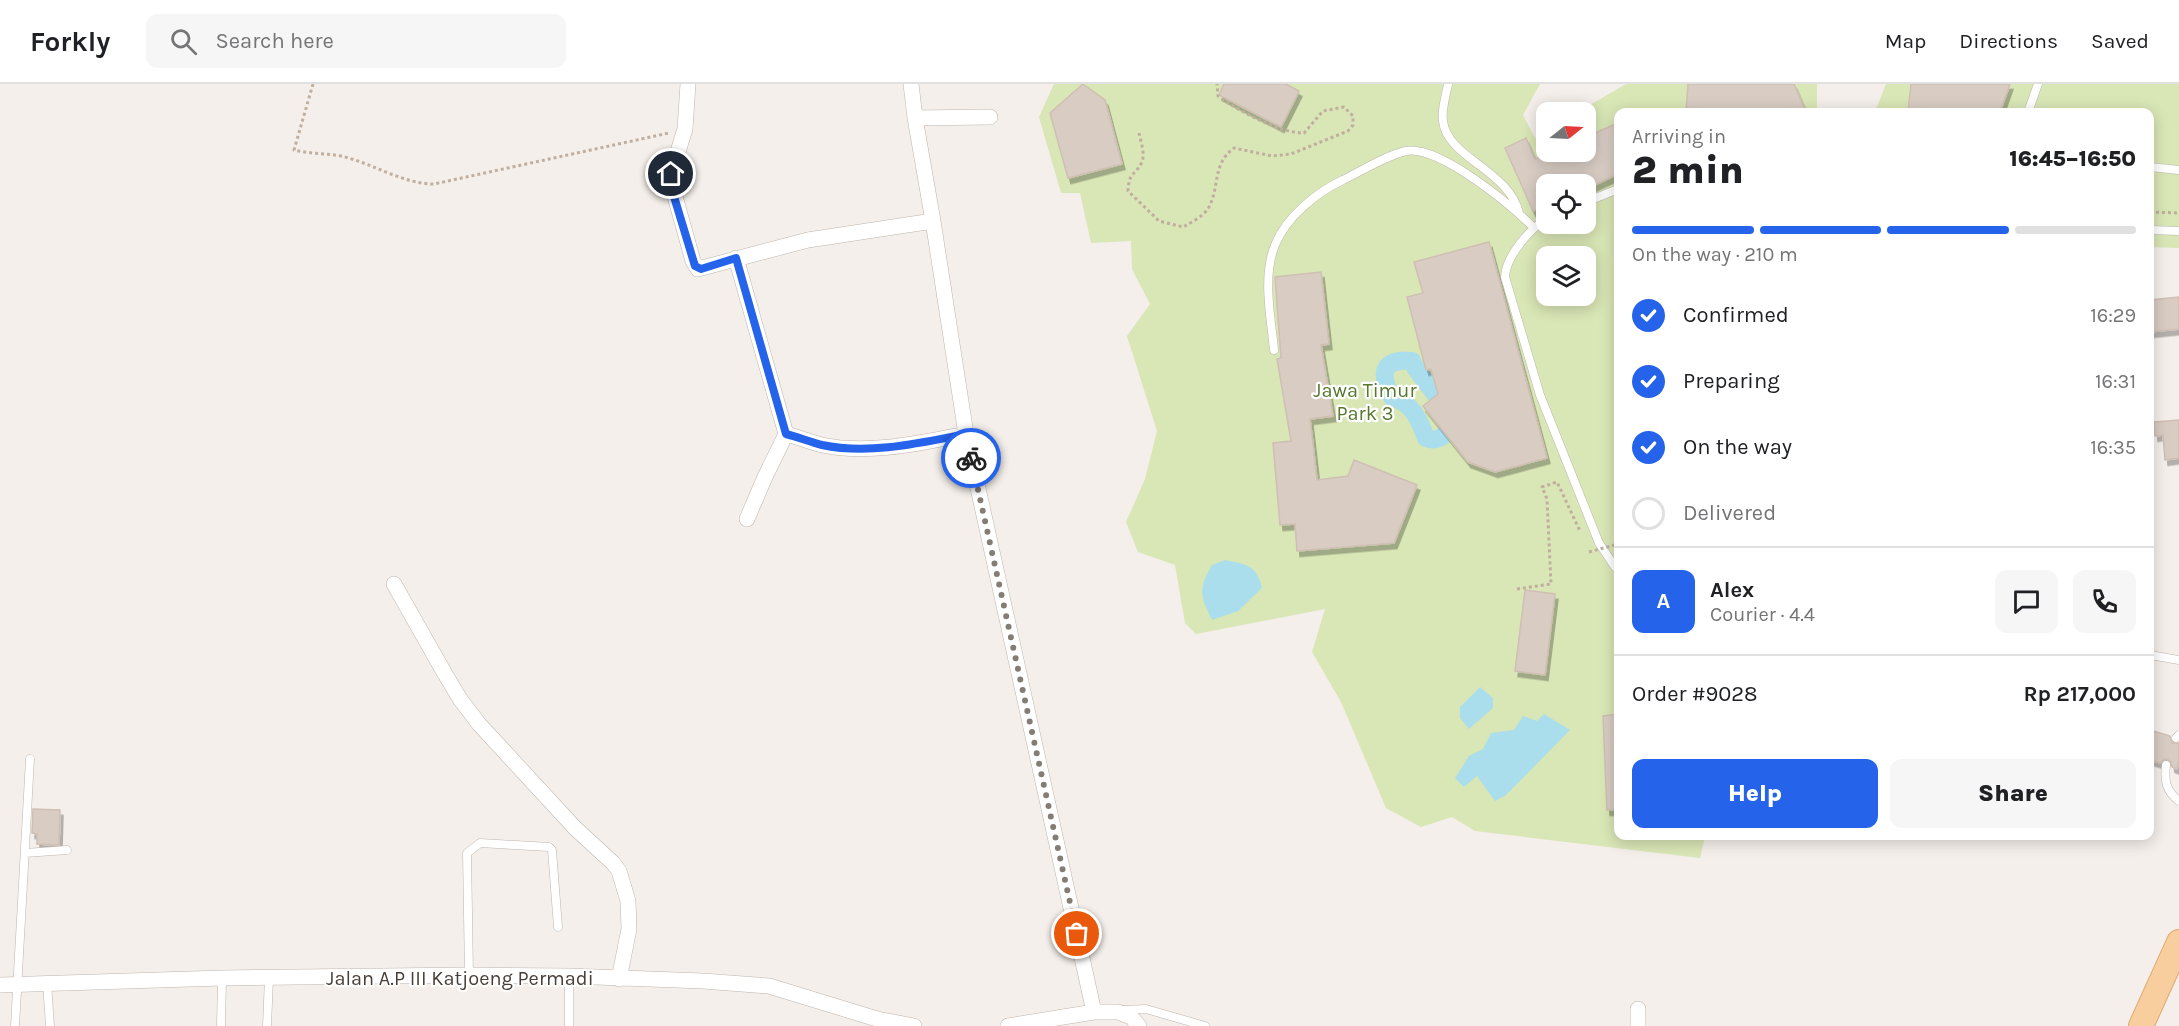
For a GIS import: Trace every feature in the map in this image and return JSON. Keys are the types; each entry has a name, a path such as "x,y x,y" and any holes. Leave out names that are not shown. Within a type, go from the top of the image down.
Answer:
{"main road":[{"path":"2141,1026 2179,942"}],"street":[{"path":"688,84 685,129 671,174 671,182 693,261 698,269 808,240 933,221"},
{"path":"911,84 966,434 1094,1012"},
{"path":"915,118 990,117"},
{"path":"736,258 786,434 747,519"},
{"path":"786,434 822,445 847,448 915,444 966,434"},
{"path":"394,584 450,682 479,724 575,828 619,871 628,901 629,930 619,979"},
{"name":"Jalan A.P III Katjoeng Permadi","path":"0,985 222,978 569,976 769,986 877,1019 914,1026"},
{"path":"1638,1009 1638,1026"},
{"path":"1008,1026 1045,1022 1094,1012 1118,1012 1131,1017 1139,1026"}],"lane":[{"path":"1448,84 1442,118 1449,139 1505,186 1513,196 1519,213"},
{"path":"2029,108 2038,84"},
{"path":"1274,350 1269,268 1275,244 1286,226 1329,186 1390,157 1408,151 1431,155 1454,166 1483,184 1533,227"},
{"path":"2154,167 2179,170"},
{"path":"1596,198 1614,191"},
{"path":"1536,225 1506,266 1505,277 1540,395 1599,543 1614,566"},
{"path":"2154,230 2179,231"},
{"path":"2154,656 2179,660"},
{"path":"15,1026 30,759"},
{"path":"2166,765 2165,779 2169,793 2179,801"},
{"path":"469,975 468,853 480,843 549,847 552,850 558,927"},
{"path":"25,853 67,850"},
{"path":"569,976 569,1026"},
{"path":"221,1026 222,978"},
{"path":"267,1026 269,978"},
{"path":"47,982 50,1026"},
{"path":"1118,1012 1126,1009 1146,1009 1205,1026"}],"path":[{"path":"313,84 294,150 310,154 340,156 373,165 417,184 434,184 685,129"},
{"path":"1139,134 1143,154 1142,163 1129,179 1128,191 1159,221 1184,227 1199,218 1209,207 1225,154 1234,148 1272,156 1291,154 1348,131 1353,125 1353,116 1344,108 1323,111 1304,133 1278,129 1218,96 1216,84"},
{"path":"2154,212 2179,213"},
{"path":"1517,589 1551,585 1547,499 1542,486 1557,482 1580,532"},
{"path":"1589,552 1614,545"}],"green space":[{"name":"Jawa Timur Park 3","path":"1054,84 1540,84 1523,115 1536,137 1536,162 1596,162 1595,102 1626,84 1817,84 1817,108 1614,108 1614,840 1704,840 1700,858 1475,831 1452,817 1421,827 1386,808 1341,702 1312,652 1325,609 1196,634 1185,623 1175,565 1138,552 1126,522 1145,479 1157,431 1127,336 1150,304 1132,269 1131,241 1091,243 1080,193 1061,193 1039,117"},
{"path":"1886,84 2179,84 2179,248 2154,247 2154,108 1877,108"}],"water":[{"path":"1225,560 1239,563 1253,570 1262,588 1238,611 1212,620 1203,598 1204,580 1212,565"},
{"path":"1480,687 1493,698 1493,708 1469,729 1460,718 1460,707"},
{"path":"1544,714 1570,730 1506,795 1495,801 1477,776 1464,787 1455,778 1469,756 1483,749 1491,733 1514,730 1523,716 1537,721"}],"building":[{"path":"1083,84 1105,100 1122,164 1068,178 1050,113"},
{"path":"1224,84 1286,84 1299,91 1281,127 1219,95"},
{"path":"1688,84 1794,84 1804,108 1686,108"},
{"path":"1911,84 2010,84 2001,108 1908,108"},
{"path":"1614,125 1614,176 1596,184 1596,174 1536,174 1536,210 1533,211 1505,148 1526,138 1536,162 1596,162 1596,133"},
{"path":"1489,242 1547,458 1495,472 1468,462 1423,406 1438,394 1431,369 1426,370 1407,297 1423,293 1414,262"},
{"path":"1321,272 1329,344 1321,345 1333,416 1310,419 1317,480 1348,476 1354,460 1417,485 1394,543 1297,551 1295,524 1280,525 1273,443 1291,441 1277,359 1281,358 1275,277"},
{"path":"2179,297 2179,329 2154,332 2154,300"},
{"path":"2179,420 2179,458 2165,460 2163,435 2155,436 2154,422"},
{"path":"1525,590 1555,594 1545,675 1515,671"},
{"path":"1614,715 1614,810 1607,810 1603,716"},
{"path":"2154,731 2170,736 2172,743 2179,743 2177,769 2172,767 2171,762 2167,759 2160,763 2154,761"},
{"path":"33,809 60,810 59,845 37,844 37,834 32,833"}],"waterway":[{"path":"1436,395 1412,361 1394,362 1386,369 1385,381 1392,397 1410,408 1418,419 1426,438 1441,438 1445,434"}],"way so far":[{"path":"971,458 1077,934"}],"route":[{"path":"671,174 672,190 695,266 701,269 736,258 786,434 822,445 875,448 915,444 966,434 971,458"}]}
